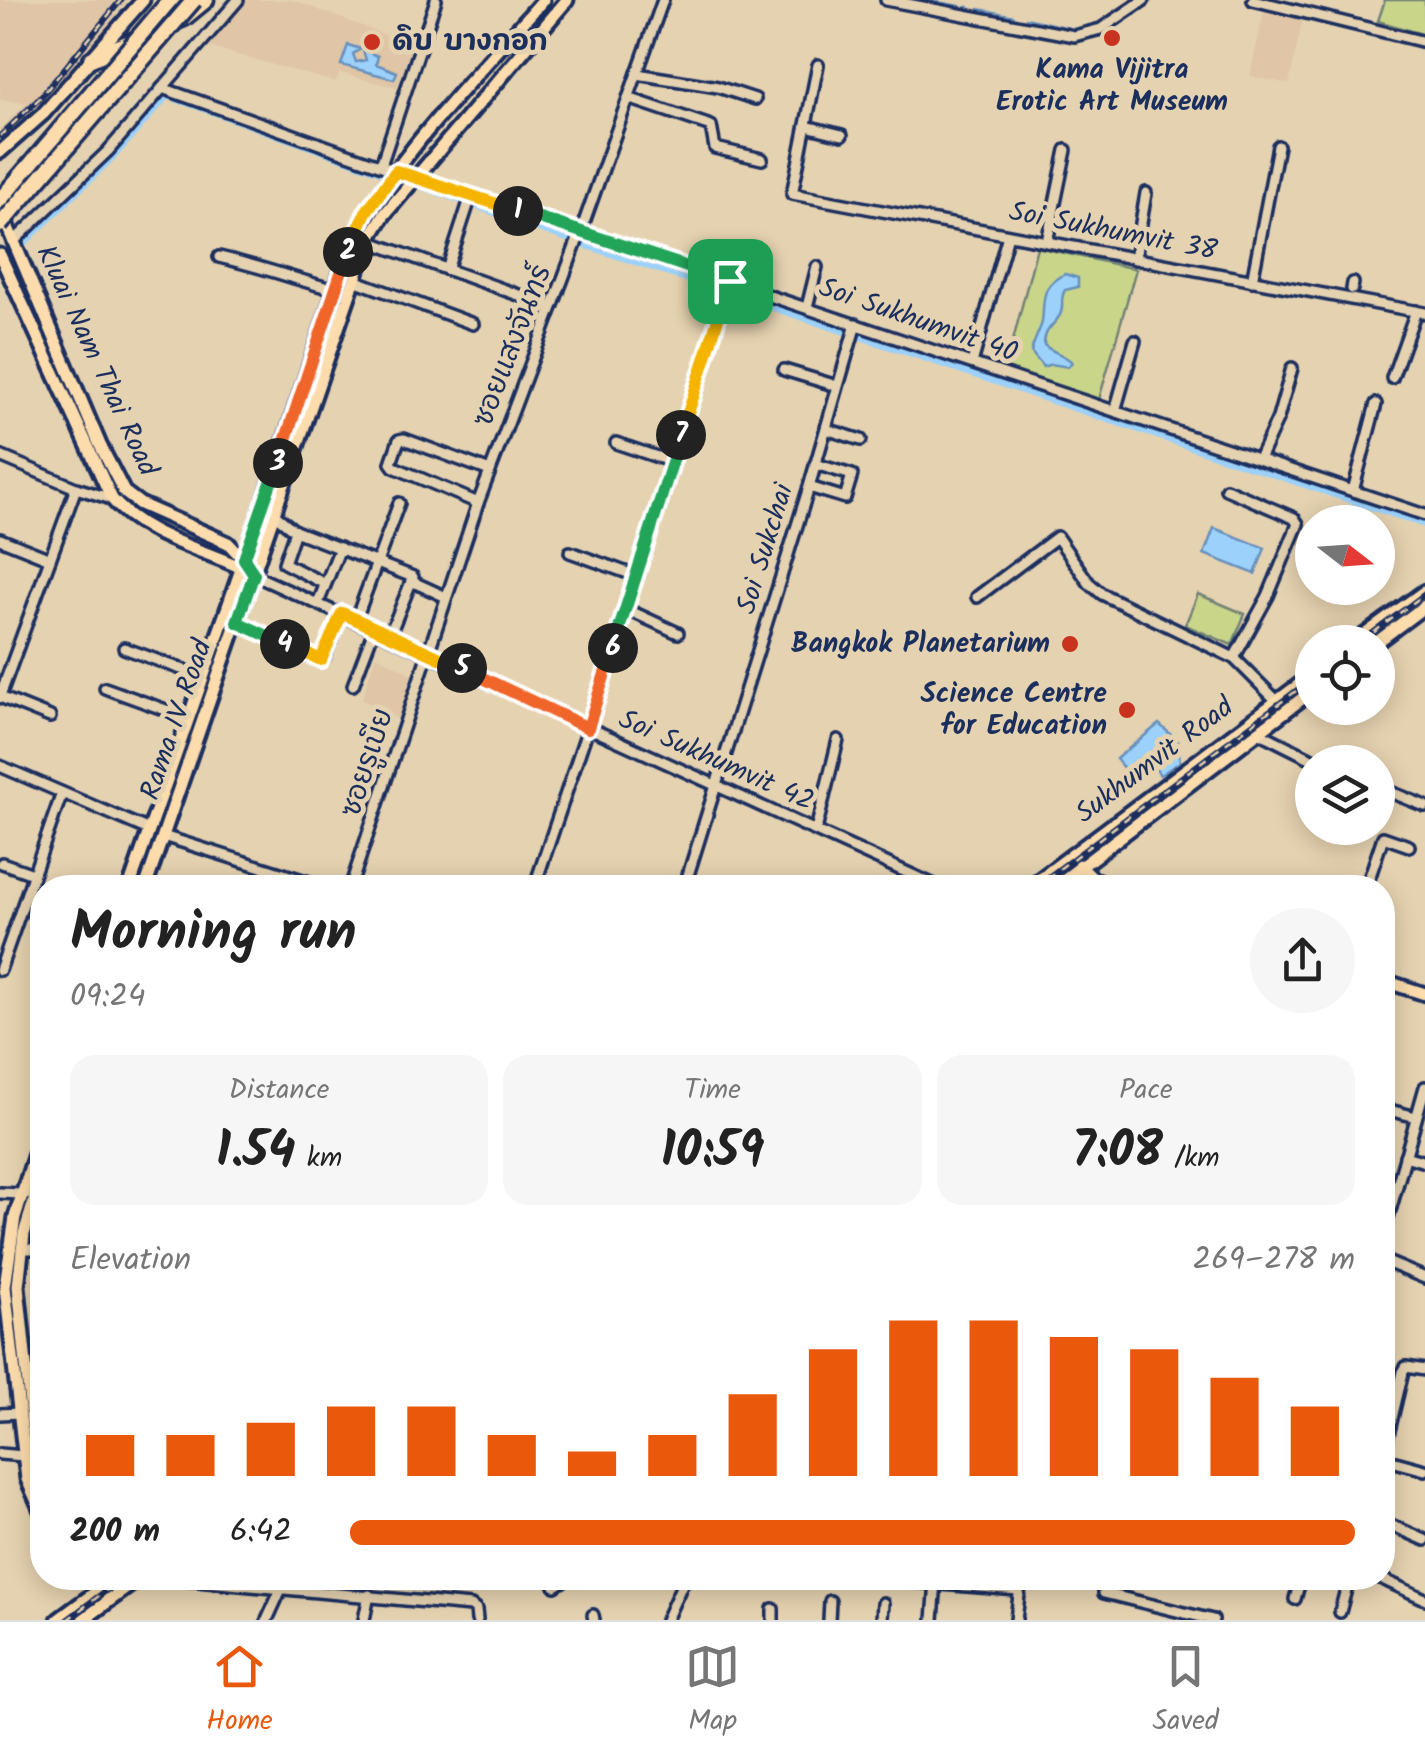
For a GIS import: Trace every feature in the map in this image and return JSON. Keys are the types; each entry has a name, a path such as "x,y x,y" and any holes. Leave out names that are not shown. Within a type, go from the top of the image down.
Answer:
{"highway":[{"path":"0,200 170,0"},
{"path":"0,225 194,0"},
{"path":"93,56 184,18 206,0"}],"main road":[{"path":"93,56 134,0"},
{"path":"0,152 30,128 143,0"},
{"name":"Rama IV Road","path":"133,875 335,290 366,212 396,171 543,0"},
{"name":"Rama IV Road","path":"150,875 368,241 415,177 567,0"},
{"name":"Kluai Nam Thai Road","path":"0,210 100,445 124,492 140,504 228,542 254,574"},
{"path":"0,255 14,242"},
{"name":"Kluai Nam Thai Road","path":"0,255 112,499 147,526 243,564"},
{"path":"112,499 124,492"},
{"path":"228,542 257,524"},
{"path":"1379,625 1425,590"},
{"path":"1395,628 1425,606"},
{"name":"Sukhumvit Road","path":"1070,875 1254,727 1295,688"},
{"name":"Sukhumvit Road","path":"1045,875 1295,702"},
{"path":"149,830 163,836"},
{"path":"1073,854 1089,875"},
{"path":"1395,984 1425,994"},
{"path":"30,1167 3,1270 19,1413 30,1447"},
{"path":"30,1222 21,1249 18,1300 30,1420"},
{"path":"58,1620 97,1590"},
{"path":"110,1590 112,1598"},
{"path":"82,1620 123,1590"}],"street":[{"path":"14,242 108,151 238,0"},
{"path":"381,165 436,0"},
{"name":"ซอยแสงจันทร์","path":"428,652 478,502 664,0"},
{"path":"886,0 1074,36 1101,30 1138,2"},
{"path":"1253,0 1425,42"},
{"path":"818,64 806,126 842,135"},
{"path":"637,74 718,87 755,98"},
{"name":"Soi Sukhumvit 40","path":"162,88 581,231 728,287 807,307 854,330 972,363 1425,515"},
{"path":"628,98 711,126 715,148 762,159"},
{"name":"Soi Sukhumvit 38","path":"806,126 792,194 1420,312"},
{"path":"1252,280 1278,146"},
{"path":"1047,242 1066,150"},
{"path":"1135,258 1146,193"},
{"path":"447,270 471,196"},
{"path":"972,363 1008,235"},
{"path":"368,241 552,307"},
{"path":"219,257 262,266 275,274 335,290"},
{"path":"807,307 818,267"},
{"path":"354,280 474,324"},
{"path":"538,875 728,287"},
{"path":"1392,378 1420,312"},
{"name":"Soi Sukchai","path":"688,875 854,330"},
{"path":"1114,412 1135,341"},
{"path":"1259,459 1278,418 1292,368"},
{"path":"784,370 838,386"},
{"path":"1353,490 1376,404"},
{"path":"826,430 861,440"},
{"path":"478,502 392,466 399,440 490,471"},
{"path":"616,443 672,462"},
{"path":"0,456 112,499"},
{"path":"809,487 844,498 852,476 816,464"},
{"path":"50,718 0,697 76,488"},
{"path":"1226,489 1294,518 1298,524 1268,596 1234,658"},
{"path":"356,619 399,503"},
{"path":"275,515 295,530 412,577 390,634"},
{"path":"295,530 284,563 325,584"},
{"path":"977,598 1057,537 1089,583 1102,594 1234,658 1278,701"},
{"path":"0,540 50,559"},
{"path":"318,603 340,548"},
{"path":"570,552 636,576"},
{"name":"Soi Sukhumvit 42","path":"254,574 913,875"},
{"path":"411,581 446,597"},
{"path":"626,610 678,633"},
{"path":"237,622 321,660 342,613"},
{"path":"353,685 375,627"},
{"path":"124,648 203,677"},
{"name":"ซอยรูเบีย","path":"354,875 428,652"},
{"path":"104,688 188,718"},
{"path":"1254,727 1295,749"},
{"path":"816,830 838,740"},
{"path":"0,766 149,830"},
{"path":"2,863 33,874 62,792"},
{"path":"1395,793 1425,806"},
{"path":"163,836 287,875"},
{"path":"1370,875 1383,838 1409,846"},
{"path":"0,970 30,882"},
{"path":"1395,1182 1425,1087"},
{"path":"1395,1111 1416,1117"},
{"path":"1405,1156 1425,1162"},
{"path":"0,1192 30,1194"},
{"path":"21,1249 30,1249"},
{"path":"1395,1265 1425,1278"},
{"path":"1395,1403 1406,1367 1425,1370"},
{"path":"0,1414 19,1413"},
{"path":"0,1454 30,1459"},
{"path":"1395,1462 1425,1470"},
{"path":"1395,1527 1425,1540"},
{"path":"1395,1585 1425,1599"},
{"path":"267,1620 280,1590"},
{"path":"321,1590 471,1606 476,1610 477,1620"},
{"path":"666,1620 680,1590"},
{"path":"933,1620 940,1590"},
{"path":"1016,1620 1018,1590"},
{"path":"1104,1590 1213,1620"},
{"path":"1295,1599 1298,1590"},
{"path":"1340,1612 1346,1590"},
{"path":"364,1620 369,1595"},
{"path":"830,1601 830,1620"},
{"path":"882,1620 883,1603"}],"shaded area":[{"path":"0,0 128,0 45,101 0,143 0,129 27,103 0,100"},
{"name":"ดิบ บางกอก","path":"246,0 293,0 417,47 403,89 340,73 335,82 209,47"},
{"path":"1264,11 1303,18 1289,84 1250,76"},
{"path":"376,655 415,676 400,720 362,699"}],"green space":[{"path":"1385,0 1425,0 1425,35 1378,21"},
{"path":"1037,247 1136,269 1098,403 1005,372"},
{"path":"1198,594 1245,614 1232,645 1185,625"}],"water":[{"path":"348,45 361,49 353,54 356,62 366,60 363,50 378,56 376,64 397,72 394,79 341,65"},
{"path":"1065,274 1078,278 1078,287 1065,290 1061,311 1047,332 1044,345 1072,362 1068,367 1043,367 1031,352 1042,322 1047,289"},
{"path":"1214,528 1265,548 1255,574 1204,554"},
{"path":"1159,724 1178,741 1180,762 1160,775 1146,755 1125,770 1116,759"}],"waterway":[{"path":"926,0 960,6"},
{"path":"979,9 1014,16"},
{"path":"1026,18 1073,29"},
{"path":"23,243 113,156 167,95 389,174"},
{"path":"417,184 462,200"},
{"path":"470,203 1425,524"}],"railway":[{"path":"0,136 41,97 121,0"},
{"path":"1384,625 1425,594"},
{"path":"1051,875 1295,692"},
{"path":"67,1620 107,1590"}],"place":[{"name":"Kama Vijitra Erotic Art Museum","path":"1112,38"},
{"name":"ดิบ บางกอก","path":"372,42"},
{"name":"Bangkok Planetarium","path":"1070,644"},
{"name":"Science Centre for Education","path":"1127,710"}],"route":[{"path":"396,171 730,281 588,728 342,613 321,660 237,622 254,574 244,559 348,250 366,212 396,171"}]}
